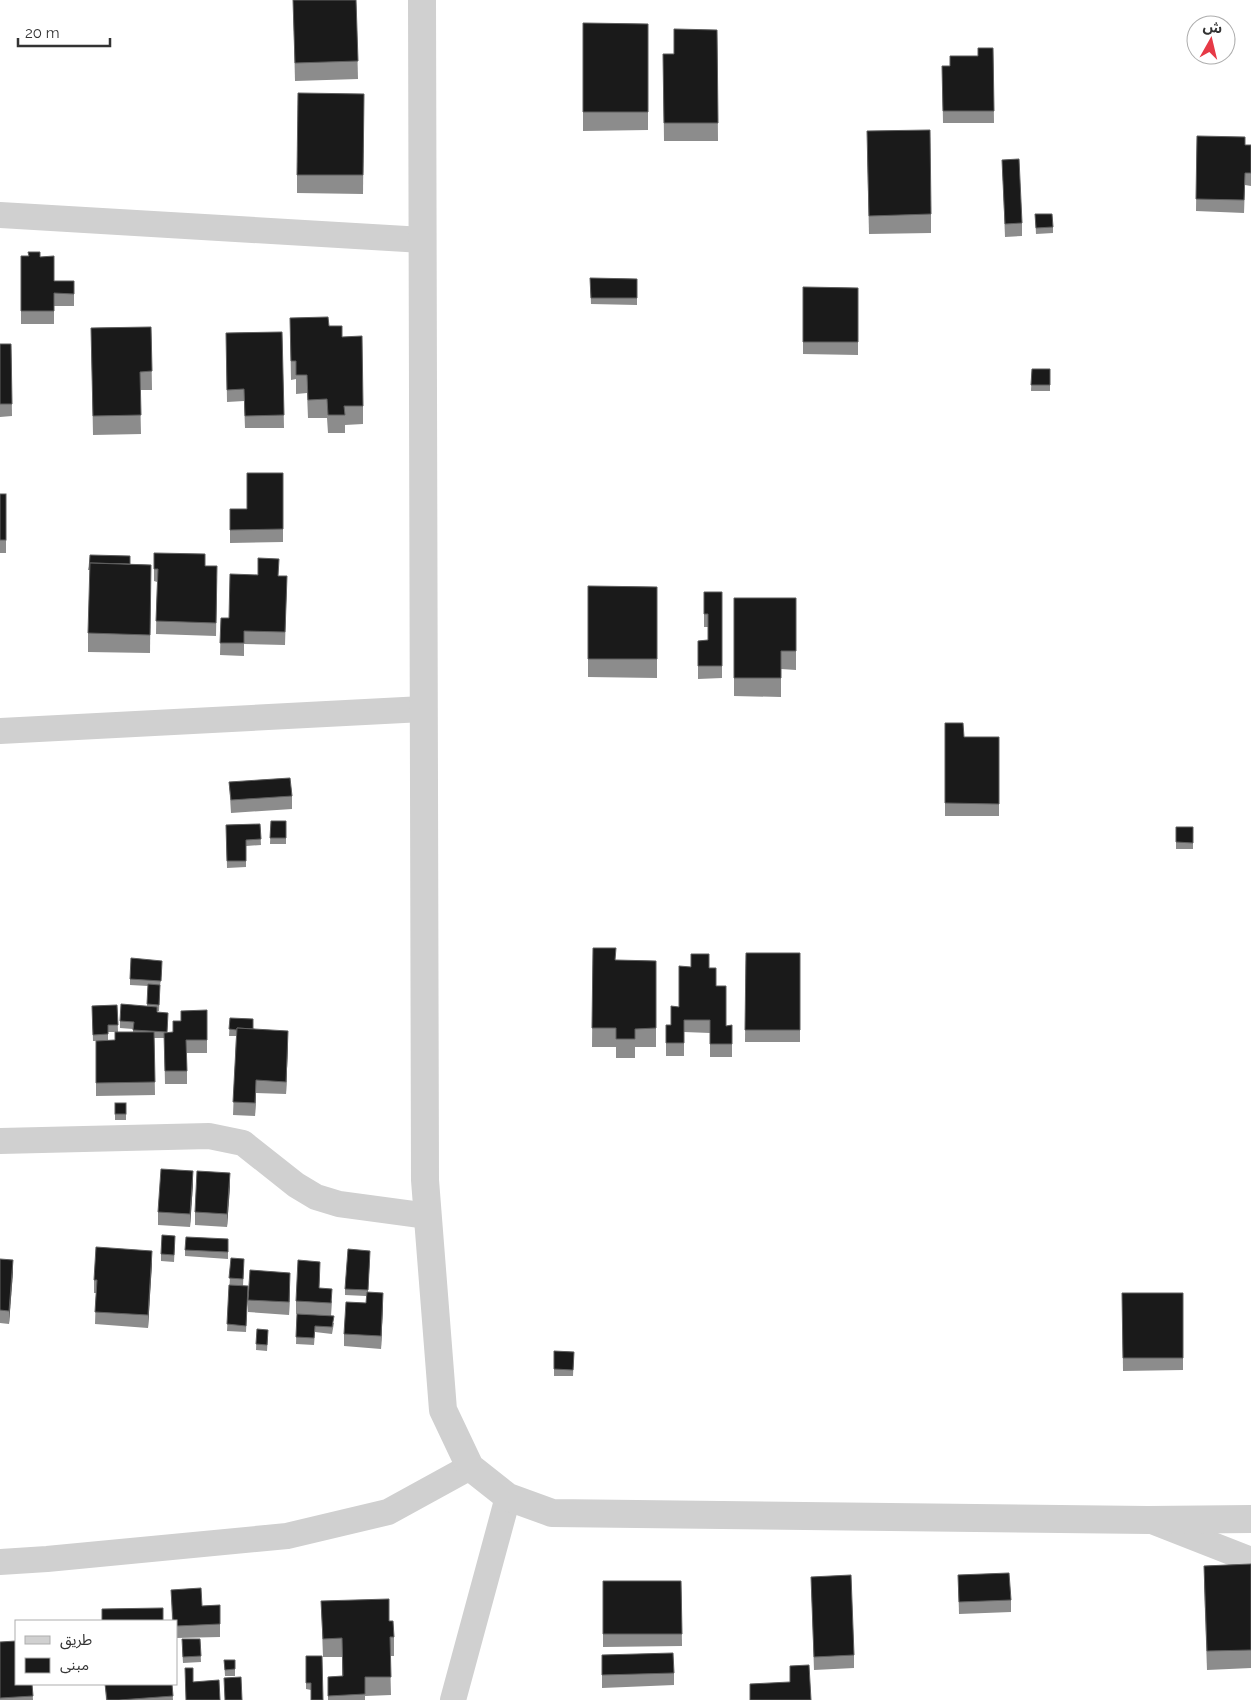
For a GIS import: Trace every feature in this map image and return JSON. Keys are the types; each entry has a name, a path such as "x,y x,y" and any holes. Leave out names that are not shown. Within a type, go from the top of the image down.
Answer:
{"street":[{"path":"422,0 425,1170 443,1410 470,1467 508,1497 552,1513 1148,1520 1251,1519"},
{"path":"0,215 423,240"},
{"path":"0,732 423,709"},
{"path":"0,1141 209,1136 243,1144 296,1186 316,1197 339,1204 428,1216"},
{"path":"0,1562 287,1536 388,1512 470,1467"},
{"path":"453,1700 508,1497"},
{"path":"1148,1520 1251,1560"}],"building":[{"path":"293,0 356,0 358,61 295,63"},
{"path":"583,23 648,24 648,112 583,112"},
{"path":"674,29 717,30 718,123 664,123 663,54 674,54"},
{"path":"978,48 993,48 994,111 943,111 942,66 950,66 950,56 978,56"},
{"path":"298,93 364,94 363,175 297,175"},
{"path":"930,130 931,214 869,216 867,131"},
{"path":"1197,136 1245,137 1245,145 1251,145 1251,173 1245,173 1244,200 1196,199"},
{"path":"1019,159 1022,223 1005,224 1002,160"},
{"path":"1035,214 1052,214 1053,227 1036,228"},
{"path":"28,252 40,252 40,257 54,256 54,281 74,281 74,294 54,293 54,311 21,311 21,256 29,256"},
{"path":"590,278 637,279 637,298 591,298"},
{"path":"803,287 858,288 858,342 803,342"},
{"path":"328,317 329,326 342,326 342,337 362,336 363,406 344,406 345,415 328,415 327,399 308,400 307,375 296,375 296,361 291,361 290,318"},
{"path":"151,327 152,371 140,372 141,415 93,416 91,328"},
{"path":"282,332 284,415 245,416 244,389 227,390 226,333"},
{"path":"0,344 11,344 12,404 0,404"},
{"path":"1032,369 1050,369 1050,385 1031,385"},
{"path":"247,473 283,473 283,529 230,530 230,509 247,509"},
{"path":"0,494 6,494 6,540 0,540"},
{"path":"154,553 205,554 205,566 217,566 216,623 156,621 158,569 154,569"},
{"path":"90,555 130,556 130,564 90,563 89,570"},
{"path":"258,558 279,559 278,576 287,576 285,632 244,631 244,643 220,643 221,618 229,618 230,574 258,575"},
{"path":"90,563 151,565 150,635 88,633"},
{"path":"588,586 657,587 657,659 588,659"},
{"path":"704,592 722,592 722,666 698,666 698,641 708,640 708,614 704,614"},
{"path":"734,598 796,598 796,651 781,651 781,678 734,678"},
{"path":"945,723 963,723 964,737 999,737 999,804 945,803"},
{"path":"290,778 292,796 231,800 229,782"},
{"path":"271,821 286,821 286,838 270,838"},
{"path":"260,824 261,839 246,840 246,861 227,861 226,825"},
{"path":"1176,827 1193,827 1193,843 1176,842"},
{"path":"593,948 616,948 615,960 656,961 656,1028 635,1029 635,1039 616,1039 616,1028 592,1028"},
{"path":"746,953 800,953 800,1030 745,1030"},
{"path":"691,954 709,954 709,968 716,968 716,986 726,986 726,1026 732,1025 732,1044 710,1044 710,1020 684,1020 684,1043 666,1043 666,1025 671,1025 671,1006 679,1007 679,966 691,967"},
{"path":"131,958 162,961 161,981 130,979"},
{"path":"148,984 160,985 159,1005 147,1004"},
{"path":"121,1004 157,1007 157,1012 168,1013 167,1032 133,1030 134,1022 120,1021"},
{"path":"117,1005 118,1025 108,1025 108,1034 93,1035 92,1006"},
{"path":"207,1010 207,1040 186,1040 187,1071 165,1071 164,1033 173,1032 173,1021 181,1021 181,1011"},
{"path":"230,1018 253,1019 253,1029 229,1029"},
{"path":"237,1028 288,1031 286,1082 256,1080 255,1103 233,1102"},
{"path":"115,1032 154,1032 155,1082 96,1083 96,1041 115,1040"},
{"path":"115,1103 126,1103 126,1114 115,1114"},
{"path":"161,1169 193,1171 190,1214 158,1212"},
{"path":"197,1171 230,1173 227,1214 195,1212"},
{"path":"162,1235 175,1236 174,1255 161,1254"},
{"path":"186,1237 228,1239 228,1252 185,1250"},
{"path":"96,1247 152,1251 148,1315 95,1312 97,1280 94,1280"},
{"path":"348,1249 370,1251 368,1290 345,1289"},
{"path":"231,1258 244,1259 243,1279 229,1278"},
{"path":"0,1259 13,1260 9,1311 0,1310"},
{"path":"298,1260 320,1262 319,1288 332,1289 331,1303 296,1301"},
{"path":"250,1270 290,1273 289,1302 248,1300"},
{"path":"229,1285 248,1286 246,1326 227,1324"},
{"path":"367,1292 383,1293 381,1336 344,1334 346,1302 366,1303"},
{"path":"1122,1293 1183,1293 1183,1358 1123,1358"},
{"path":"297,1314 334,1316 332,1327 315,1326 314,1338 296,1337"},
{"path":"257,1329 268,1330 267,1345 256,1344"},
{"path":"554,1351 574,1352 573,1370 554,1369"},
{"path":"1251,1564 1251,1650 1207,1651 1204,1566"},
{"path":"1009,1573 1011,1600 959,1602 958,1575"},
{"path":"851,1575 854,1655 814,1657 811,1577"},
{"path":"603,1581 681,1581 682,1634 603,1634"},
{"path":"201,1588 202,1606 220,1605 220,1624 178,1626 178,1620 173,1620 171,1590"},
{"path":"389,1599 389,1621 393,1621 394,1637 390,1637 391,1677 365,1677 365,1694 328,1696 328,1677 343,1676 342,1638 323,1639 321,1601"},
{"path":"163,1608 163,1620 102,1620 102,1609"},
{"path":"182,1639 200,1639 201,1656 183,1657"},
{"path":"15,1641 15,1685 32,1685 33,1696 0,1698 0,1642"},
{"path":"673,1653 674,1673 602,1675 602,1655"},
{"path":"306,1656 322,1656 323,1700 311,1700 311,1683 306,1683"},
{"path":"224,1660 235,1660 235,1669 225,1670"},
{"path":"809,1665 811,1700 750,1700 750,1684 790,1682 790,1666"},
{"path":"185,1668 193,1668 193,1682 219,1680 220,1700 186,1700"},
{"path":"241,1677 242,1700 225,1700 224,1678"},
{"path":"105,1685 172,1685 173,1696 107,1700"}]}
